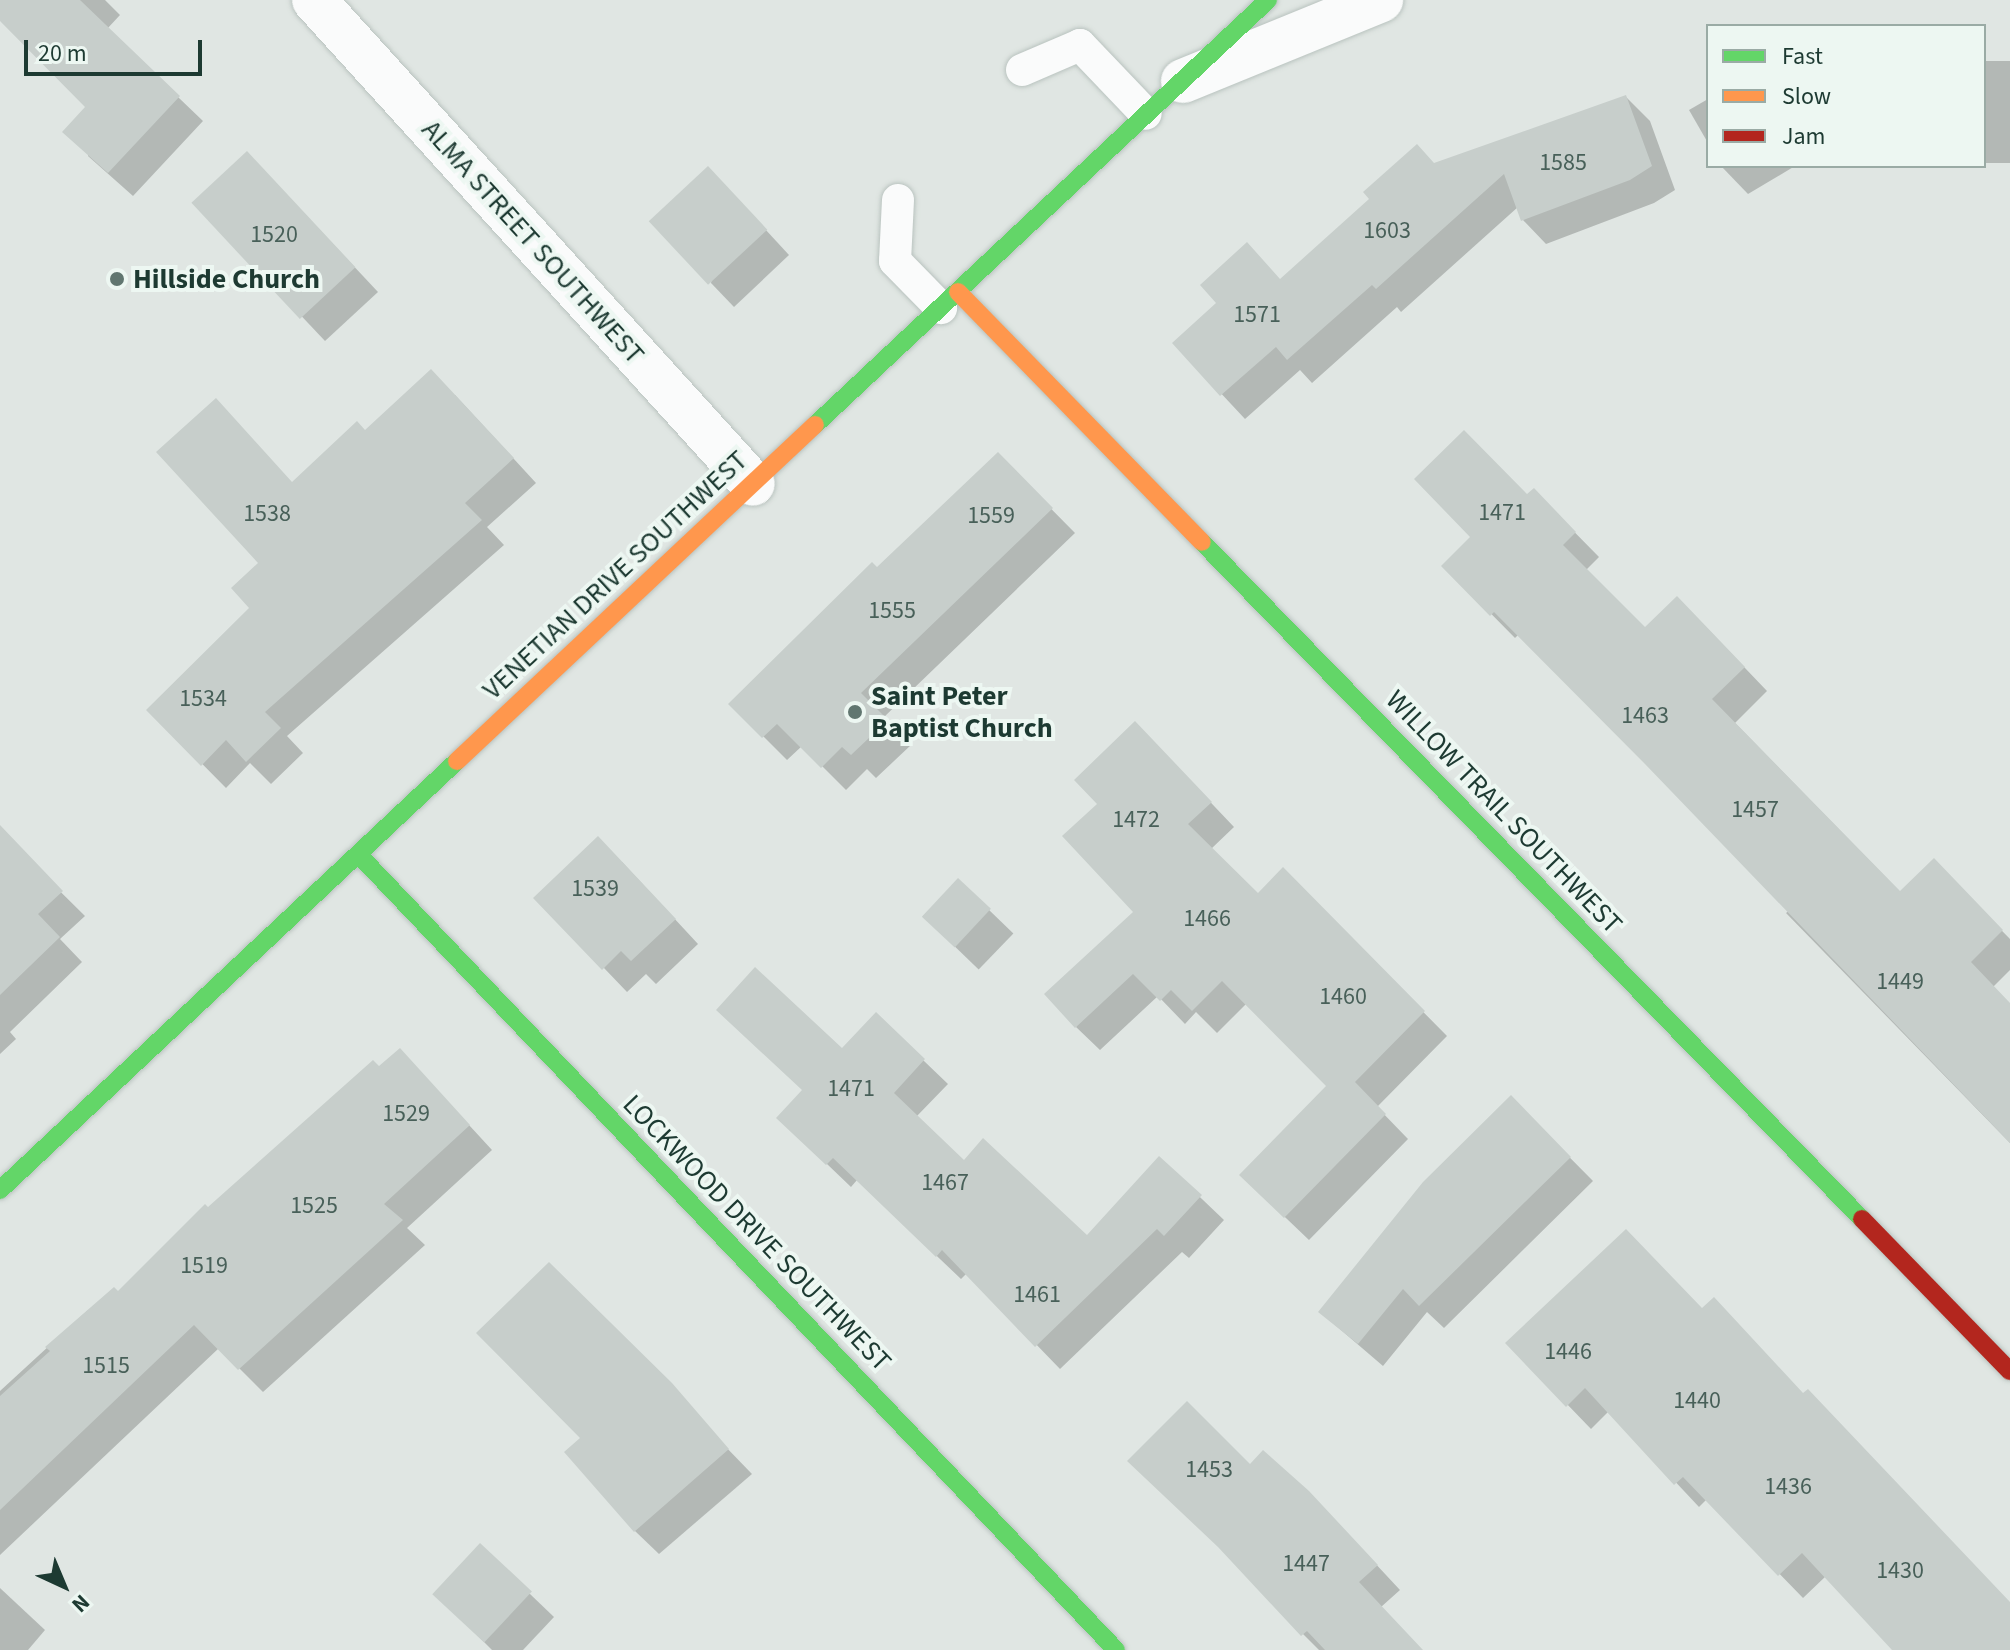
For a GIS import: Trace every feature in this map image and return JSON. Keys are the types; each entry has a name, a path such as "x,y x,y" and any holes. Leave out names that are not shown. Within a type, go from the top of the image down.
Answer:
{"street":[{"name":"ALMA STREET SOUTHWEST","path":"314,0 753,484"},
{"name":"VENETIAN DRIVE SOUTHWEST","path":"0,1190 1268,0"},
{"path":"1181,82 1381,0"},
{"name":"WILLOW TRAIL SOUTHWEST","path":"949,300 2010,1371"},
{"name":"LOCKWOOD DRIVE SOUTHWEST","path":"358,854 1116,1650"}],"lane":[{"path":"1022,70 1080,45 1146,114"},
{"path":"898,200 895,261 949,300"}],"building":[{"path":"0,0 80,0 180,96 108,173 62,132 85,107 0,21"},
{"path":"1626,95 1652,166 1630,180 1521,221 1504,174 1376,289 1372,285 1287,360 1276,347 1220,396 1172,343 1216,303 1200,285 1247,242 1280,279 1369,199 1363,192 1417,144 1434,163"},
{"path":"247,151 355,267 300,319 191,203"},
{"path":"708,166 767,230 708,285 649,221"},
{"path":"431,369 514,458 465,503 482,520 265,712 281,728 246,762 226,740 201,766 146,710 249,608 231,588 258,563 156,452 216,398 292,482 357,421 365,430"},
{"path":"1464,430 1527,494 1534,488 1576,532 1563,545 1645,627 1677,596 1745,667 1712,699 1900,891 1934,858 2003,930 1971,962 2010,1003 2010,1143 1645,764 1494,612 1490,616 1441,566 1470,537 1414,479"},
{"path":"998,452 1053,508 861,693 888,720 851,755 842,747 821,768 777,724 762,738 728,704 872,562 877,567"},
{"path":"1135,721 1212,802 1188,824 1258,893 1283,867 1425,1011 1355,1082 1386,1114 1284,1218 1239,1175 1326,1086 1222,981 1192,1011 1171,990 1160,1001 1133,974 1075,1028 1044,994 1133,912 1062,836 1097,804 1074,780"},
{"path":"0,825 63,891 38,914 60,937 0,995"},
{"path":"598,836 676,919 631,961 621,951 602,970 533,898"},
{"path":"958,878 991,909 955,947 922,917"},
{"path":"755,967 842,1048 876,1012 925,1059 894,1093 964,1160 983,1138 1087,1235 1159,1156 1202,1195 1164,1236 1157,1229 1035,1347 942,1250 936,1257 833,1158 826,1165 776,1118 802,1090 716,1010"},
{"path":"400,1048 470,1125 384,1204 403,1220 238,1370 194,1325 0,1510 0,1396 50,1351 45,1347 114,1287 118,1291 205,1204 208,1207 373,1060 379,1066"},
{"path":"1511,1095 1571,1157 1419,1306 1403,1289 1358,1344 1318,1312 1423,1182"},
{"path":"1626,1229 1702,1308 1714,1297 1803,1393 1808,1389 2010,1602 2010,1650 1892,1650 1802,1553 1778,1576 1683,1477 1674,1485 1585,1388 1566,1407 1505,1343"},
{"path":"549,1262 672,1383 729,1449 634,1532 564,1452 580,1438 476,1333"},
{"path":"1187,1401 1250,1464 1263,1450 1309,1491 1378,1565 1359,1582 1423,1650 1325,1650 1307,1631 1301,1636 1218,1547 1127,1461"},
{"path":"480,1543 532,1591 484,1643 432,1594"}],"traffic: fast":[{"path":"815,425 1268,0"},
{"path":"1202,542 1862,1219"},
{"path":"0,1190 457,761"},
{"path":"358,854 1116,1650"}],"traffic: slow":[{"path":"958,292 1202,542"},
{"path":"457,761 815,425"}],"traffic: jam":[{"path":"1862,1219 2010,1371"}],"place":[{"name":"Hillside Church","path":"117,279"},
{"name":"Saint Peter Baptist Church","path":"855,712"}]}
